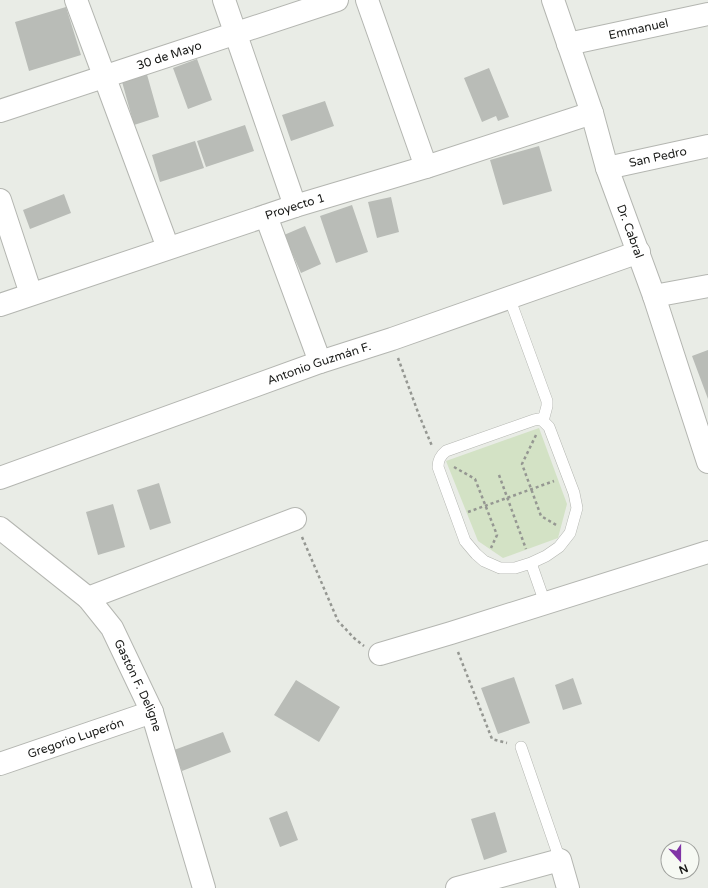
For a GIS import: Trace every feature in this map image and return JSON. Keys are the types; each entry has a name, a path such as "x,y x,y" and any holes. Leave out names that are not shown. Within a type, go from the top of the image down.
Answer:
{"street":[{"path":"76,0 168,248"},
{"path":"224,0 295,206"},
{"name":"30 de Mayo","path":"0,111 104,75 337,0"},
{"path":"367,0 426,167"},
{"name":"Dr. Cabral","path":"553,0 592,113 607,168 639,252 708,462"},
{"name":"Emmanuel","path":"568,44 708,14"},
{"name":"Proyecto 1","path":"0,305 295,206 426,167 592,113"},
{"name":"San Pedro","path":"607,168 708,146"},
{"path":"0,200 31,294"},
{"path":"266,216 320,362"},
{"name":"Antonio Guzmán F.","path":"0,478 320,362 392,339 639,252"},
{"path":"654,296 708,286"},
{"path":"88,598 295,519"},
{"name":"Gastón F. Deligne","path":"0,528 9,545 88,598 112,628 152,712 204,888"},
{"path":"380,654 708,552"},
{"name":"Gregorio Luperón","path":"0,764 152,712"},
{"path":"457,888 560,860 568,888"}],"lane":[{"path":"510,297 547,401 543,421"},
{"path":"534,420 543,421 549,427 574,493 577,508 570,533 560,548 546,556 515,568 500,568 484,561 465,541 438,467 439,458 446,451 534,420"},
{"path":"531,563 545,603"},
{"path":"521,747 560,860"}],"path":[{"path":"392,339 430,443 439,458 475,479 497,535 484,561"},
{"path":"543,421 522,464 541,516 570,533"},
{"path":"499,475 531,563"},
{"path":"485,506 567,476"},
{"path":"295,519 338,620 354,638 366,648 380,654"},
{"path":"451,633 492,739 521,747"}],"green space":[{"path":"539,428 567,504 558,538 503,558 478,541 446,461"}],"building":[{"path":"66,7 81,55 29,71 15,22"},
{"path":"197,59 212,100 188,109 173,68"},
{"path":"489,68 509,117 498,121 496,116 482,122 464,78"},
{"path":"146,71 159,117 134,125 121,78"},
{"path":"325,101 334,126 291,141 282,115"},
{"path":"245,125 254,151 206,167 197,141"},
{"path":"195,141 204,168 160,182 152,155"},
{"path":"539,146 552,191 503,205 490,160"},
{"path":"64,194 71,213 30,229 23,210"},
{"path":"391,197 399,232 377,238 368,202"},
{"path":"352,205 368,252 336,263 320,216"},
{"path":"305,226 321,264 301,273 284,235"},
{"path":"708,350 708,399 692,356"},
{"path":"159,483 171,523 150,530 137,490"},
{"path":"113,504 125,547 98,555 86,512"},
{"path":"514,677 530,723 498,734 481,688"},
{"path":"573,678 582,704 563,710 555,685"},
{"path":"296,680 340,707 319,742 274,715"},
{"path":"223,732 231,752 182,771 174,750"},
{"path":"287,811 298,840 280,847 269,818"},
{"path":"495,812 507,852 484,860 471,819"}]}
